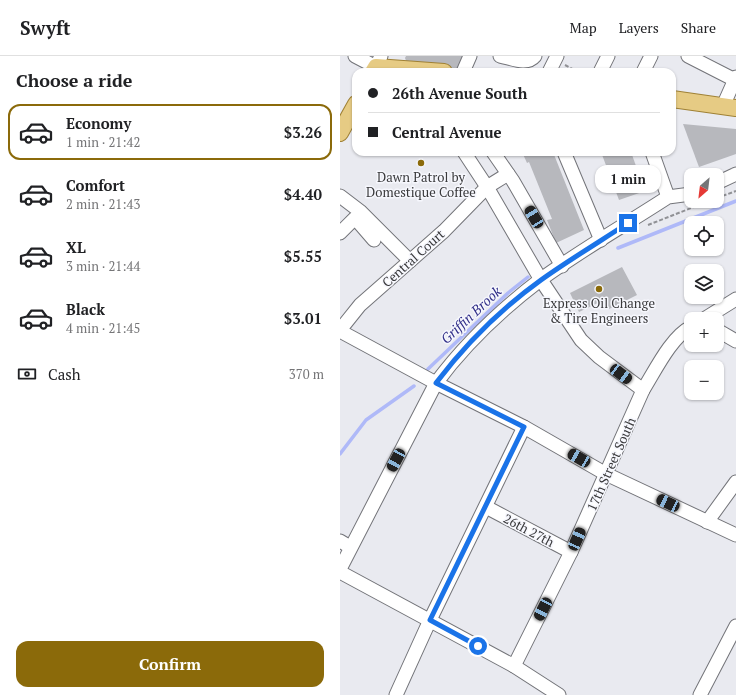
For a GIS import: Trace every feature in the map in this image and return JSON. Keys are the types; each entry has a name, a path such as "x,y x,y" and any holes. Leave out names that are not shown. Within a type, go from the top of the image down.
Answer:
{"main road":[{"path":"377,65 394,68"},
{"path":"676,100 730,107"},
{"path":"340,133 352,111"}],"street":[{"path":"355,56 377,65"},
{"path":"465,68 470,56"},
{"path":"500,56 526,62 532,60 535,56"},
{"path":"602,68 608,56"},
{"path":"645,68 651,56"},
{"path":"688,56 735,79 730,107"},
{"path":"551,68 557,58"},
{"path":"467,156 487,187 541,280 582,340 599,357 643,390"},
{"path":"496,156 508,174 562,266"},
{"path":"566,156 601,240"},
{"path":"653,156 668,197"},
{"name":"Central Court","path":"340,331 360,305 444,231 487,187 508,174"},
{"path":"724,180 736,174"},
{"path":"550,693 514,666 340,570 345,544 436,383 456,357 515,300 541,280 668,197 684,195"},
{"path":"340,196 362,219 410,261"},
{"path":"340,233 355,218 362,219"},
{"path":"362,219 374,240"},
{"path":"715,312 736,299"},
{"name":"17th Street South","path":"514,666 571,552 643,390 668,351 684,330"},
{"path":"340,331 436,383 524,427 606,474 736,535"},
{"path":"724,334 736,340"},
{"path":"396,695 430,620 524,427"},
{"path":"707,522 736,482"},
{"name":"26th 27th","path":"486,507 571,552"},
{"path":"700,695 736,626"}],"path":[{"path":"557,58 572,68"},
{"path":"724,195 736,191"},
{"path":"642,227 691,208"}],"building":[{"path":"406,56 466,56 460,68 407,63 405,58"},
{"path":"683,124 736,129 736,154 699,167"},
{"path":"524,156 555,156 584,230 556,243 547,220 552,219 529,162 527,163"},
{"path":"602,156 632,156 645,191 619,200"},
{"path":"622,267 637,295 609,309 604,300 579,312 570,293"}],"waterway":[{"name":"Griffin Brook","path":"618,248 736,201"},
{"name":"Griffin Brook","path":"428,369 508,293 528,277"},
{"name":"Griffin Brook","path":"340,454 366,420 414,386"}],"place":[{"name":"Dawn Patrol by Domestique Coffee","path":"421,163"},
{"name":"Express Oil Change & Tire Engineers","path":"599,289"}],"route":[{"path":"478,646 430,620 524,427 436,383 456,357 515,300 541,280 628,223"}]}
